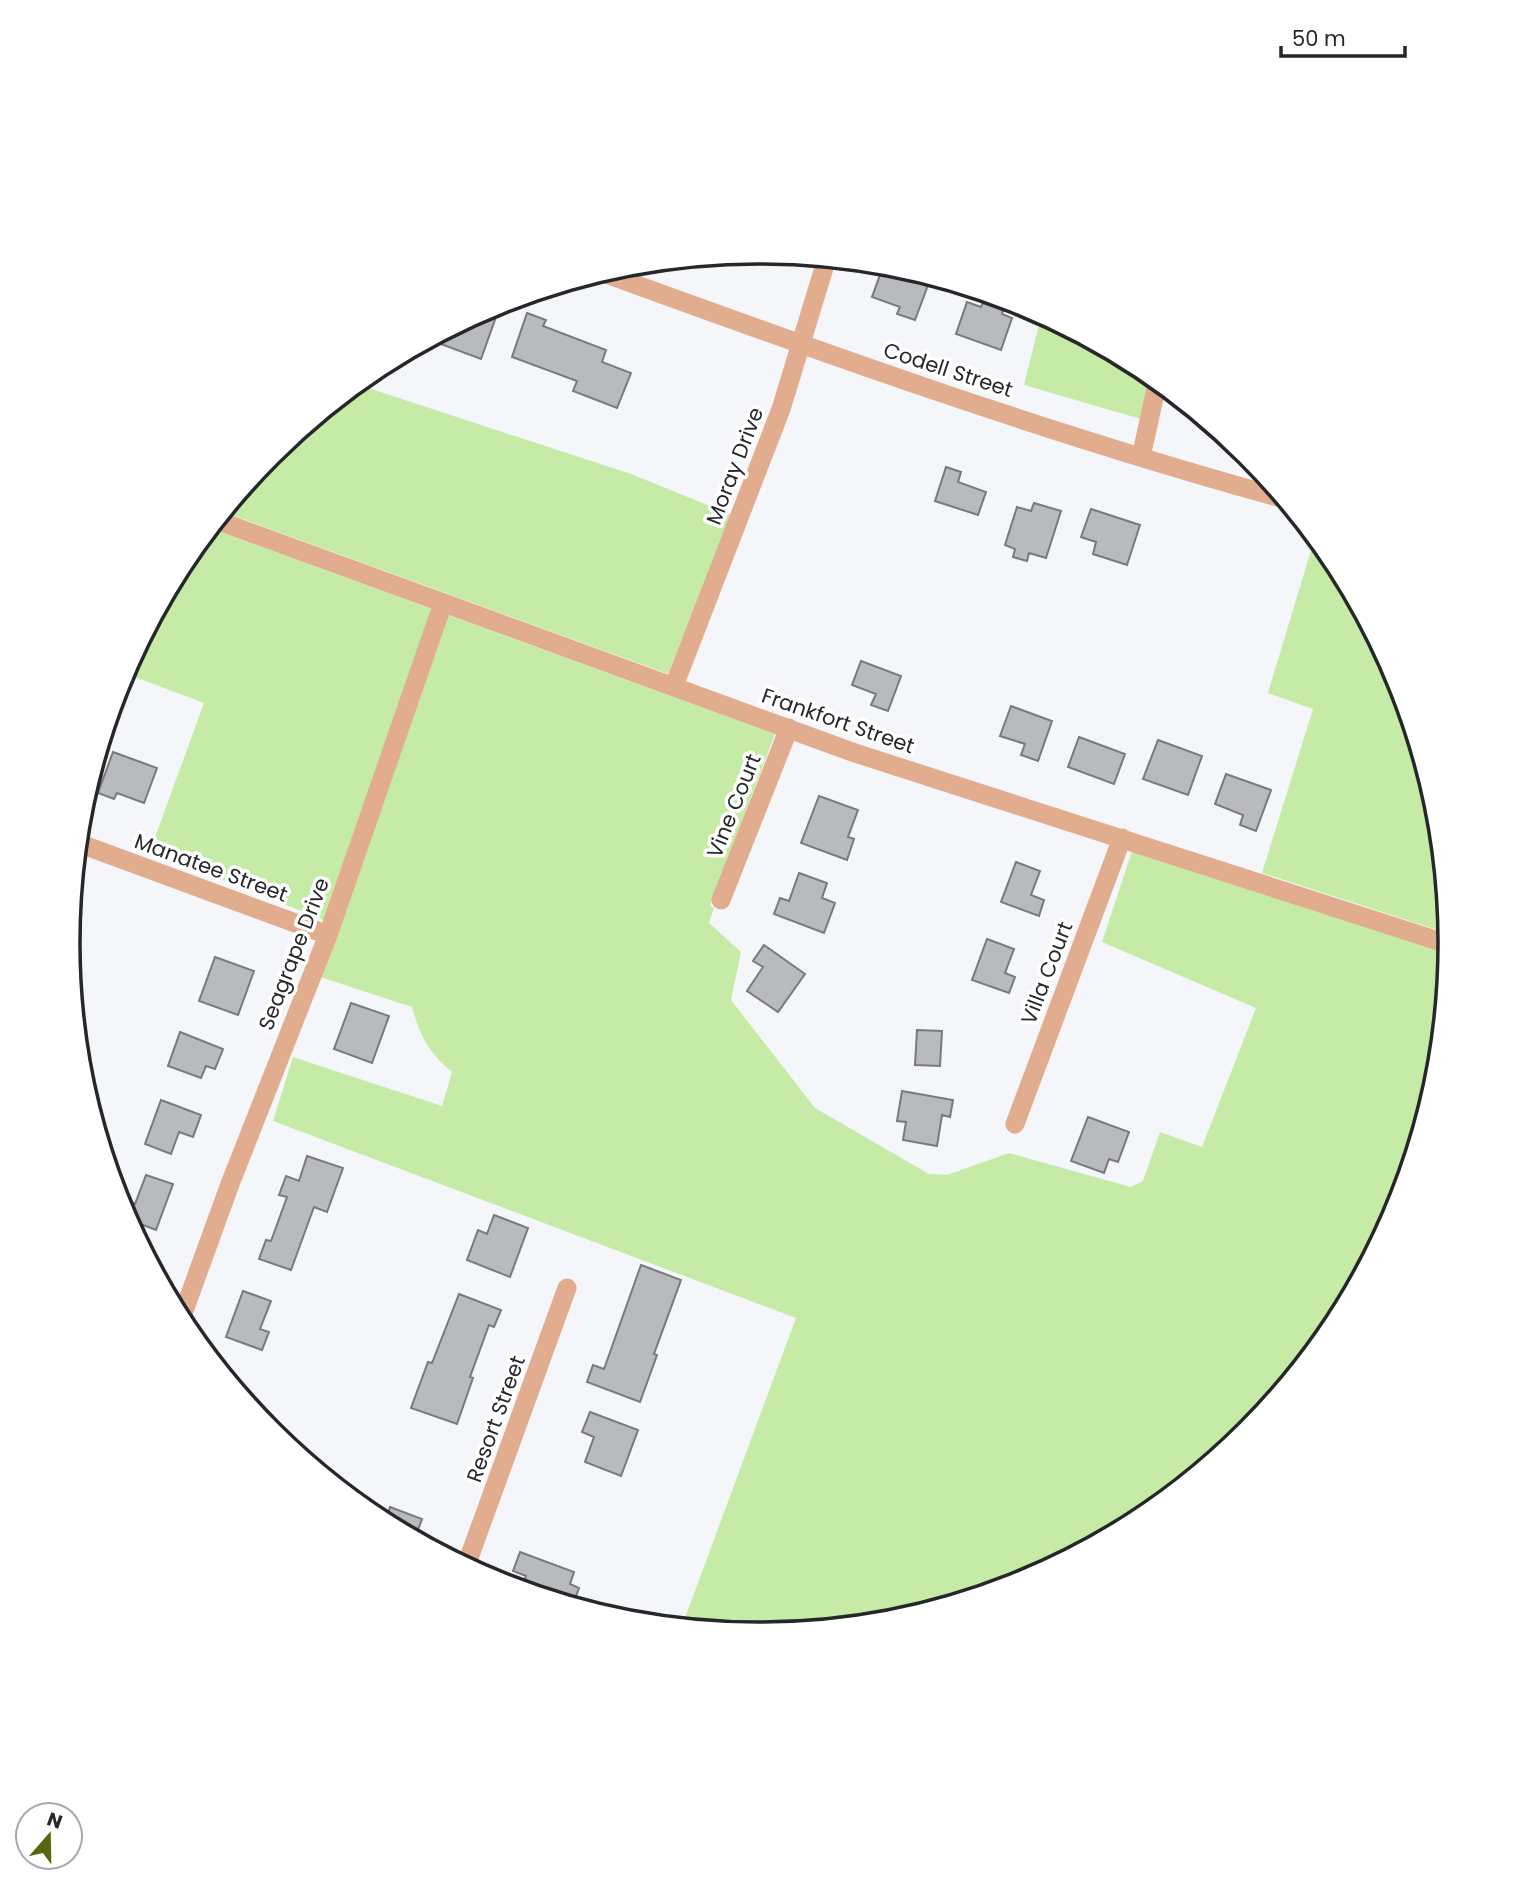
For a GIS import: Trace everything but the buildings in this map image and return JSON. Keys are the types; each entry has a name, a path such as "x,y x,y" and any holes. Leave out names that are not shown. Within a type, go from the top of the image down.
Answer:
{"street":[{"name":"Moray Drive","path":"674,686 781,409 824,267"},
{"name":"Codell Street","path":"619,279 801,345 1141,457 1270,494"},
{"path":"1141,457 1155,391"},
{"name":"Frankfort Street","path":"226,523 855,753 1438,941"},
{"name":"Seagrape Drive","path":"186,1306 230,1184 328,935 443,603"},
{"name":"Vine Court","path":"721,900 789,729"},
{"name":"Villa Court","path":"1015,1124 1122,838"},
{"name":"Manatee Street","path":"87,846 328,935"},
{"name":"Resort Street","path":"470,1556 567,1288"}],"green space":[{"path":"1039,324 1099,354 1148,386 1141,419 1024,385"},
{"path":"368,388 631,474 732,515 668,674 232,515 279,462"},
{"path":"219,531 432,609 324,920 150,851 204,703 135,677 171,603"},
{"path":"1312,548 1348,603 1387,683 1402,724 1415,767 1433,854 1438,930 1262,873 1313,709 1268,693"},
{"path":"448,615 775,734 710,905 714,908 709,923 741,952 731,1000 815,1108 929,1174 947,1175 1009,1153 1131,1187 1143,1181 1160,1132 1202,1147 1256,1008 1102,942 1132,851 1438,950 1433,1031 1425,1075 1415,1118 1387,1202 1348,1282 1324,1320 1298,1356 1240,1423 1173,1481 1137,1507 1099,1531 1019,1570 935,1598 892,1608 848,1616 760,1622 685,1617 796,1318 273,1121 293,1057 442,1106 452,1072 426,1043 412,1007 320,977"}]}
